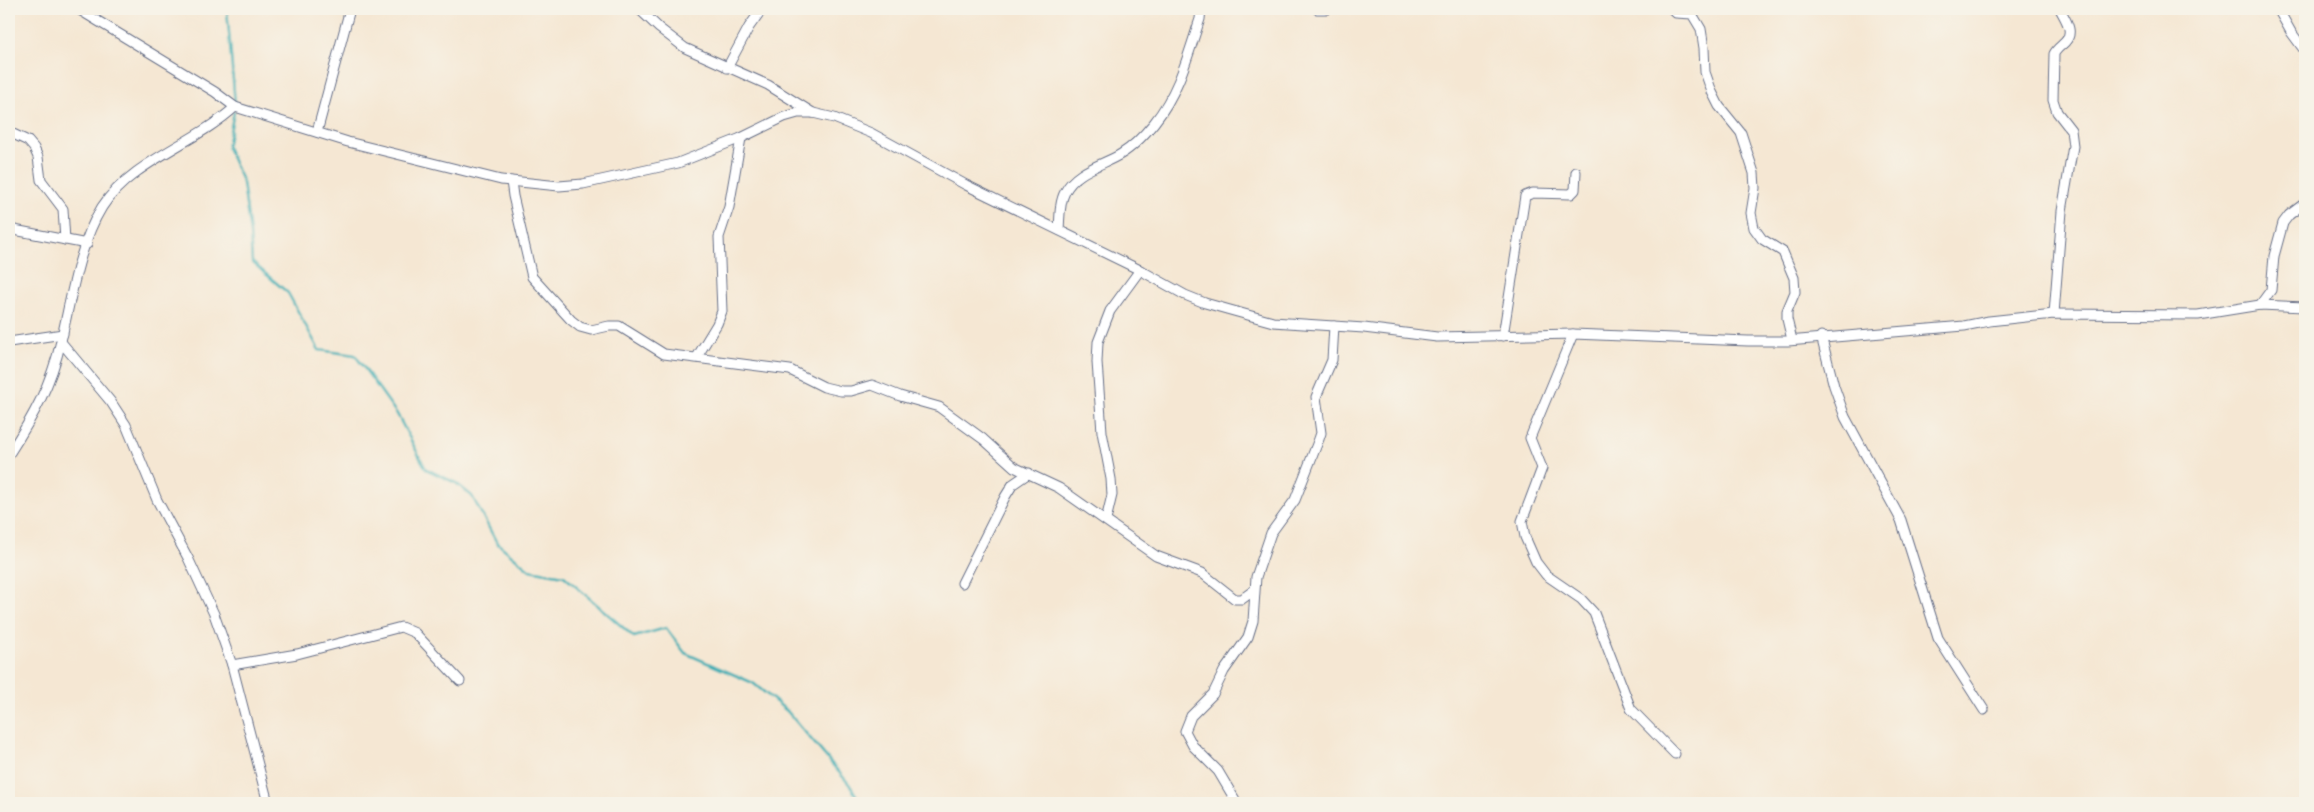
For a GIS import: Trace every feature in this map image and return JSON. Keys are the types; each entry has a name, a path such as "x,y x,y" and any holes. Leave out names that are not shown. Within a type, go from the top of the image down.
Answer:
{"street":[{"path":"78,9 215,92 235,107 316,132 454,169 511,182 559,186 583,184 678,163 741,138 784,117 798,113 813,112"},
{"path":"316,132 350,9"},
{"path":"639,9 659,28 685,48 768,85 813,112 834,118 871,133 966,184 1140,270 1194,299 1273,322 1334,326 1437,337 1573,334 1748,341 1792,340 1821,336 1964,326 1989,321 2054,314 2198,315 2260,305 2305,307"},
{"path":"727,68 762,9"},
{"path":"1060,230 1063,200 1070,186 1094,167 1128,150 1154,123 1171,98 1181,78 1200,19 1201,9"},
{"path":"1316,9 1326,9"},
{"path":"1672,9 1676,13 1692,14 1698,22 1704,48 1705,72 1712,92 1719,106 1741,133 1754,173 1755,188 1751,214 1754,228 1762,239 1783,252 1794,278 1795,292 1787,311 1787,320 1792,340"},
{"path":"2054,314 2062,211 2073,146 2071,130 2057,112 2053,100 2054,54 2070,34 2060,9"},
{"path":"2280,9 2291,32 2305,51"},
{"path":"9,454 44,396 62,338 87,244 103,207 135,174 218,123 235,107"},
{"path":"9,132 28,141 34,148 38,156 41,180 63,209 65,240"},
{"path":"697,357 718,324 722,310 719,237 729,207 741,138"},
{"path":"1503,336 1525,196 1530,194 1572,194 1575,190 1576,172"},
{"path":"511,182 532,277 570,320 580,327 590,330 608,326 619,326 659,352 746,366 790,370 824,386 841,391 851,391 872,385 900,396 939,407 983,439 1014,468 1029,473 1059,488 1156,556 1202,573 1235,599 1242,599 1253,591"},
{"path":"2260,305 2271,290 2274,256 2283,223 2289,215 2305,203"},
{"path":"9,229 87,244"},
{"path":"1106,520 1112,495 1111,478 1102,432 1097,349 1110,311 1140,270"},
{"path":"1237,803 1218,771 1193,746 1184,731 1191,716 1213,694 1224,671 1248,637 1253,621 1253,591 1256,577 1271,533 1292,504 1319,439 1316,397 1332,360 1334,326"},
{"path":"1573,334 1530,438 1542,468 1524,514 1523,529 1536,562 1546,575 1581,599 1594,613 1631,709 1675,754"},
{"path":"1821,336 1834,386 1845,417 1901,520 1938,638 1984,710"},
{"path":"9,342 62,338"},
{"path":"62,338 111,402 126,425 157,500 214,614 232,666 268,803"},
{"path":"962,583 1005,497 1013,484 1029,473"},
{"path":"232,666 288,656 401,627 415,633 460,681"}],"waterway":[{"path":"227,9 235,104"},
{"path":"234,112 227,147 243,183 252,262 288,293 319,350 355,355 397,414 426,469 456,483 472,496 497,543 530,570 564,576 634,637 666,628 685,653 753,683 787,711 849,784 861,803"}]}
